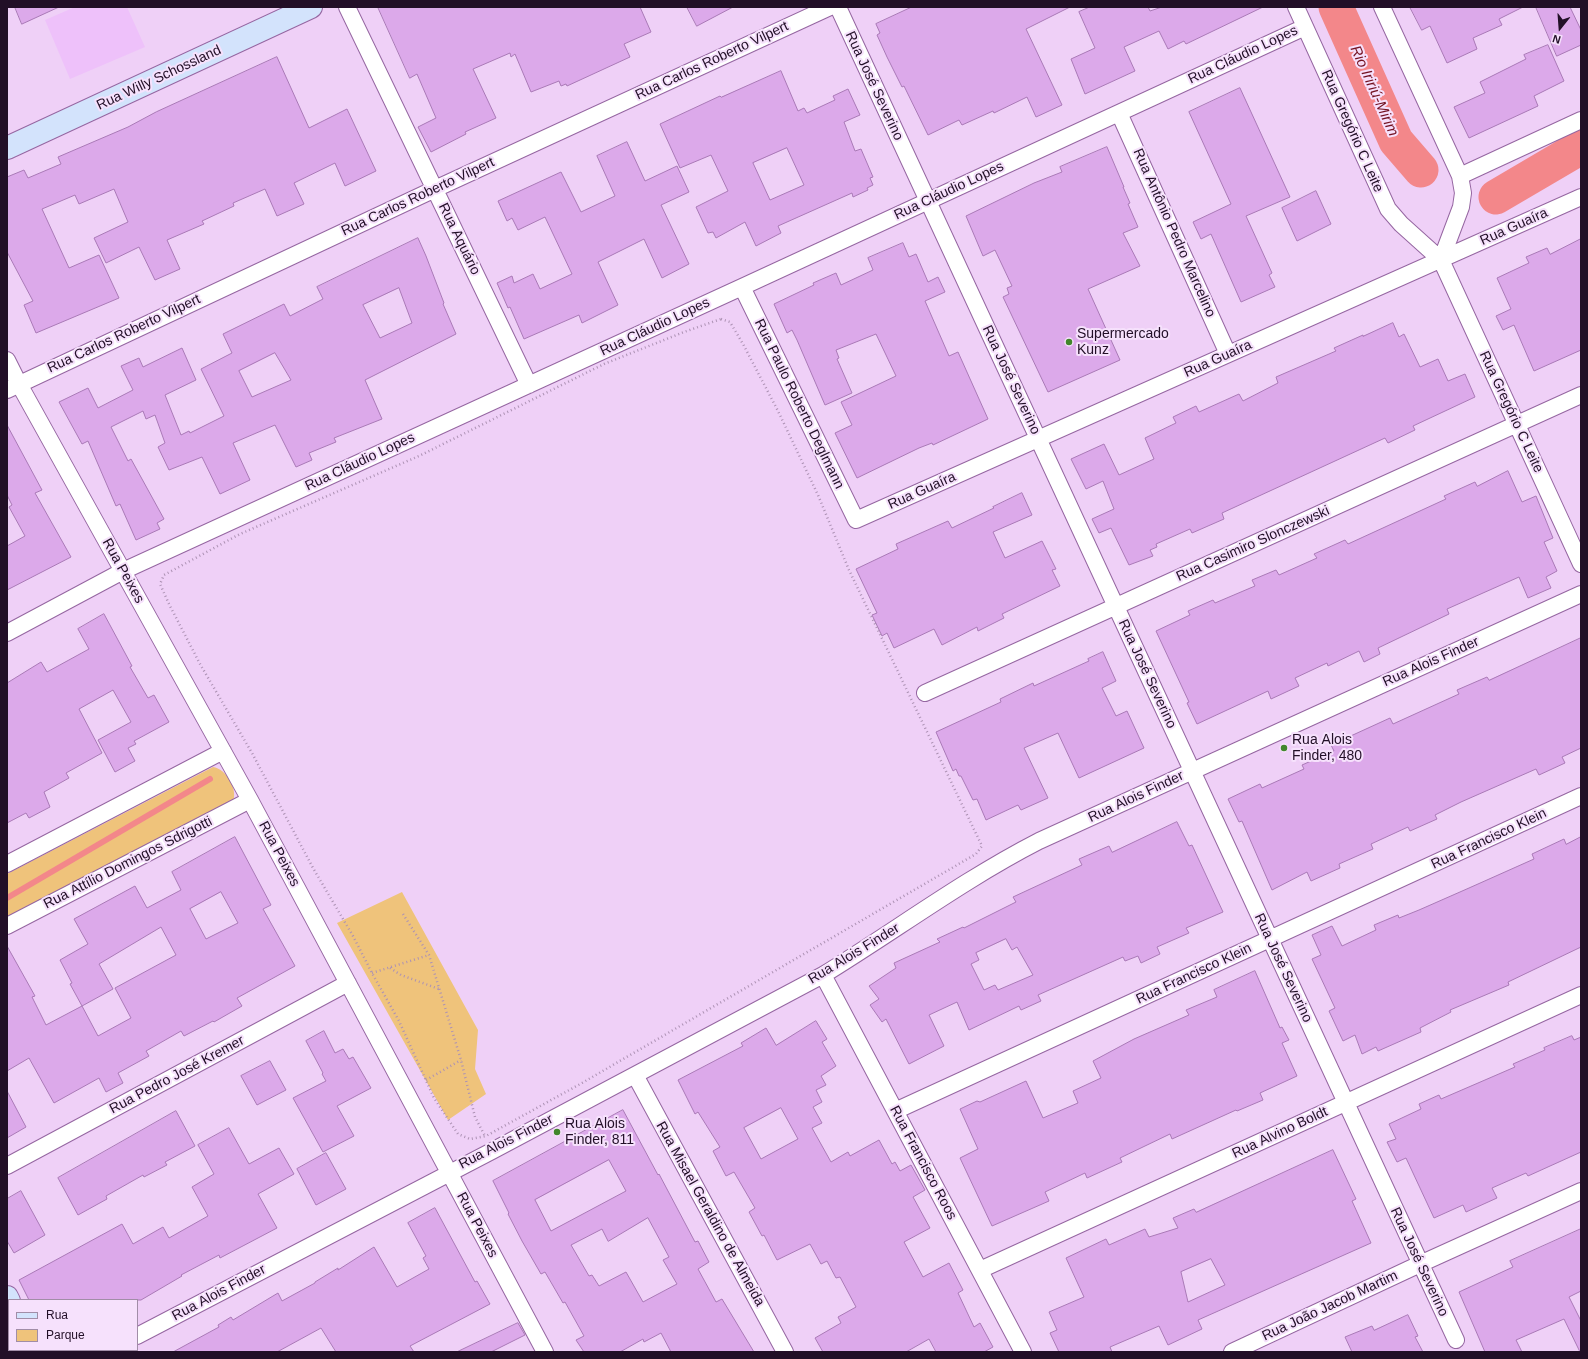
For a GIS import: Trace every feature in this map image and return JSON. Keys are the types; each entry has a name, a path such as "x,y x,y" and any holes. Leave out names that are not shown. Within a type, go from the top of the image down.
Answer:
{"street":[{"name":"Rua Willy Schossland","path":"7,148 311,7"},
{"name":"Rua Aquário","path":"347,7 529,385"},
{"name":"Rua Carlos Roberto Vilpert","path":"13,387 434,189 830,7"},
{"name":"Rua José Severino","path":"838,7 1456,1340"},
{"name":"Rua Gregório C Leite","path":"1296,7 1388,210 1401,224 1441,260 1581,564"},
{"path":"1382,7 1460,176 1463,193 1461,207 1441,260"},
{"name":"Rua Cláudio Lopes","path":"7,633 123,571 1305,27"},
{"name":"Rua Antônio Pedro Marcelino","path":"1118,113 1228,354"},
{"path":"1460,176 1581,120"},
{"name":"Rua Guaíra","path":"856,520 1581,197"},
{"name":"Rua Paulo Roberto Deglmann","path":"742,287 856,520"},
{"name":"Rua Peixes","path":"7,360 13,387 123,571 223,751 545,1352"},
{"name":"Rua Casimiro Slonczewski","path":"925,693 1581,395"},
{"name":"Rua Alois Finder","path":"138,1335 449,1172 489,1144 635,1075 822,975 973,878 1006,858 1039,841 1581,594"},
{"path":"7,864 223,751"},
{"name":"Rua Francisco Klein","path":"895,1111 1581,796"},
{"name":"Rua Attílio Domingos Sdrigotti","path":"7,926 250,800"},
{"name":"Rua Francisco Roos","path":"822,975 1023,1352"},
{"name":"Rua Pedro José Kremer","path":"7,1166 348,983"},
{"name":"Rua Alvino Boldt","path":"980,1270 1581,995"},
{"name":"Rua Misael Geraldino de Almeida","path":"635,1075 785,1352"},
{"name":"Rua João Jacob Martim","path":"1232,1352 1581,1191"}],"path":[{"path":"721,319 730,322 778,411 818,495 849,570 982,846 976,854 949,870 582,1083 489,1144 458,1134 434,1098 426,1080 400,1021 314,868 252,753 200,664 172,611 160,584 164,575 240,534 419,456 604,364 721,319"},
{"path":"403,914 429,955 461,1060 475,1118 489,1144"},
{"path":"372,973 429,955"},
{"path":"390,968 402,975 439,989"},
{"path":"426,1080 461,1060"}],"shaded area":[{"path":"75,7 127,7 145,47 70,79 45,20"}],"green space":[{"path":"213,767 222,771 230,780 234,791 233,802 7,919 7,874"},
{"path":"402,892 478,1030 475,1069 486,1094 448,1120 337,923"}],"building":[{"path":"15,7 59,7 22,24"},
{"path":"378,7 640,7 651,32 624,44 630,57 567,86 566,84 561,86 559,81 531,92 515,54 511,57 510,53 473,69 496,118 465,132 466,134 431,152 418,127 436,118 417,74 410,78"},
{"path":"687,7 733,7 697,26"},
{"path":"912,7 1070,7 1026,29 1062,105 1036,117 1027,97 994,113 993,111 962,125 959,120 928,135 904,86 902,87 877,35 880,33 876,24"},
{"path":"1090,7 1148,7 1150,11 1162,7 1263,7 1186,44 1184,41 1168,49 1159,31 1124,47 1135,71 1085,94 1071,59 1095,48 1079,12"},
{"path":"1410,7 1523,7 1499,19 1502,25 1473,38 1477,49 1447,63 1430,26 1422,30"},
{"path":"1536,7 1570,7 1581,30 1581,45 1557,56"},
{"path":"1548,45 1564,81 1534,96 1538,106 1469,138 1454,107 1485,93 1480,82 1526,59 1524,55"},
{"path":"277,57 309,128 347,109 376,171 345,186 335,163 294,183 304,204 277,216 265,189 233,203 234,206 202,221 204,224 167,240 180,269 155,280 139,247 106,263 94,238 128,222 114,189 79,204 75,195 42,209 69,268 99,255 119,298 36,333 24,305 33,301 7,252 7,177 24,170 28,178 61,164 58,157 128,127 156,112"},
{"path":"781,71 798,111 804,108 807,113 835,100 833,96 848,89 860,115 844,122 855,151 861,149 873,177 870,178 873,185 867,188 868,190 853,197 852,193 778,226 781,233 756,246 745,222 716,238 713,232 708,233 696,207 728,191 711,155 680,168 660,124 720,96 721,97","holes":["787,148 804,185 770,200 753,163"]},
{"path":"1240,88 1290,197 1246,216 1272,273 1269,275 1275,287 1241,302 1211,234 1201,239 1193,222 1231,204 1189,112"},
{"path":"627,142 645,181 677,166 689,192 661,205 689,264 662,278 644,239 598,262 618,305 582,323 579,315 524,339 510,307 508,308 497,283 512,276 514,283 533,274 540,289 572,274 545,217 518,230 512,218 507,221 498,201 561,172 581,212 615,196 597,156"},
{"path":"1107,147 1124,187 1130,203 1128,204 1138,227 1123,233 1140,266 1088,289 1120,360 1048,392 1003,297 1009,294 1007,288 1012,286 995,250 983,256 966,216 1034,183 1062,172 1060,167"},
{"path":"1316,191 1331,224 1297,241 1282,208"},
{"path":"418,238 456,334 365,380 382,419 334,438 336,442 309,453 312,460 296,467 275,425 233,443 250,480 220,494 202,457 169,470 158,447 165,443 155,415 146,419 143,411 111,427 128,461 131,459 164,519 157,523 160,529 136,540 120,504 116,506 88,441 82,444 59,402 88,388 98,408 133,390 121,366 139,358 143,367 182,348 196,380 165,395 181,435 189,431 190,433 224,416 201,369 232,353 223,334 284,304 290,316 323,299 317,287","holes":["399,288 412,323 380,338 363,305","275,353 291,380 252,397 239,371"]},
{"path":"1581,239 1581,350 1534,371 1514,325 1503,330 1496,316 1511,309 1497,278 1529,263 1526,257 1547,248 1550,254"},
{"path":"903,243 909,257 916,254 928,282 938,277 945,292 925,301 949,356 958,352 988,419 933,445 932,443 919,448 857,478 835,433 852,425 841,402 896,376 876,334 836,350 839,358 837,359 852,393 825,405 792,330 787,333 774,304 814,285 813,283 836,273 841,285 873,270 868,258"},
{"path":"1393,323 1399,337 1404,334 1420,367 1438,359 1448,381 1465,374 1475,397 1413,426 1415,430 1388,443 1385,438 1222,513 1224,519 1192,533 1190,529 1156,544 1157,547 1150,550 1153,556 1129,565 1111,528 1099,533 1092,519 1114,509 1103,481 1086,489 1071,459 1104,444 1119,475 1154,459 1145,438 1176,423 1173,417 1196,406 1199,412 1239,394 1243,401 1278,383 1276,377 1336,351 1334,348"},
{"path":"7,425 42,490 35,493 71,557 7,590 7,546 25,536 9,507 12,505 7,495"},
{"path":"1508,471 1522,502 1536,496 1553,538 1544,542 1557,571 1546,577 1551,588 1528,598 1519,577 1447,609 1449,614 1378,648 1380,654 1364,662 1359,651 1328,666 1327,663 1295,678 1299,686 1271,699 1268,691 1197,724 1187,703 1189,702 1156,631 1190,615 1188,611 1213,600 1215,603 1255,586 1252,580 1276,570 1279,575 1317,558 1314,554 1345,540 1348,544 1446,499 1444,496 1475,482 1477,486"},
{"path":"1022,493 1032,515 993,532 1005,558 1042,541 1056,569 1052,570 1060,586 1002,614 1004,618 978,631 977,627 942,645 934,629 894,648 887,633 882,636 872,615 877,613 856,569 898,549 896,544 948,521 952,528"},
{"path":"104,614 132,666 130,667 148,698 154,695 169,722 134,741 136,744 128,748 135,761 115,772 98,740 131,722 113,690 79,709 102,753 66,773 69,778 44,792 50,807 29,818 26,813 7,823 7,683 41,662 47,672 89,649 78,629"},
{"path":"1581,638 1581,748 1562,757 1565,763 1539,775 1536,769 1461,802 1435,815 1437,819 1410,831 1408,827 1371,844 1373,849 1339,864 1340,868 1311,881 1307,872 1272,890 1242,821 1239,822 1228,799 1260,784 1262,788 1304,769 1302,765 1334,751 1331,745 1390,718 1393,724 1459,694 1457,690 1487,677 1489,680"},
{"path":"1103,652 1116,681 1102,688 1116,716 1127,711 1144,748 1079,778 1058,733 1024,748 1048,798 1021,810 1018,805 986,820 977,799 973,800 961,776 959,776 956,769 953,771 936,732 1001,702 1000,699 1033,683 1034,686 1089,661 1088,659"},
{"path":"1177,822 1189,846 1192,845 1223,912 1186,928 1189,933 1157,947 1160,954 1141,963 1138,956 1125,961 1123,957 1038,995 1041,1001 1021,1010 1019,1006 969,1030 957,1002 929,1015 944,1046 909,1064 886,1019 882,1022 870,1005 879,999 869,986 896,968 894,963 940,942 937,939 963,927 964,928 1016,902 1013,897 1082,865 1079,859 1109,846 1112,852","holes":["1006,939 1012,950 1017,947 1033,975 998,990 995,985 984,990 971,964 979,960 976,953"]},
{"path":"235,837 271,905 263,909 295,966 237,998 242,1006 214,1022 213,1021 184,1036 181,1031 146,1051 149,1056 118,1073 123,1083 106,1092 99,1078 54,1103 29,1058 7,1071 7,946 35,996 32,997 46,1025 82,1006 70,984 72,983 60,960 88,944 74,919 135,886 147,908 181,890 172,872","holes":["221,892 238,923 206,939 190,909","161,927 176,955 115,988 131,1018 98,1036 82,1006 113,989 99,964"]},
{"path":"1581,837 1581,947 1508,982 1509,985 1450,1010 1451,1012 1420,1028 1421,1032 1378,1051 1376,1047 1362,1054 1355,1035 1343,1041 1329,1011 1335,1008 1312,959 1321,955 1312,935 1332,926 1342,946 1376,930 1374,925 1398,915 1399,918 1419,910 1534,859 1532,854 1564,839 1566,844"},
{"path":"1255,971 1280,1028 1282,1027 1289,1040 1282,1043 1297,1076 1260,1093 1263,1100 1237,1111 1236,1110 1172,1139 1170,1134 1120,1158 1122,1162 1087,1178 1085,1173 1045,1192 1049,1201 992,1226 960,1158 978,1149 960,1109 977,1101 980,1102 1026,1081 1043,1118 1078,1103 1073,1091 1101,1078 1093,1061 1134,1039 1189,1015 1186,1010 1217,997 1214,990"},
{"path":"816,1021 827,1039 822,1042 836,1066 821,1076 826,1085 816,1090 822,1102 813,1107 822,1123 812,1128 831,1162 848,1152 850,1156 879,1140 892,1164 895,1162 900,1171 911,1165 925,1190 913,1197 930,1228 904,1242 923,1277 949,1263 963,1290 958,1293 974,1327 980,1323 993,1347 984,1352 936,1352 929,1339 906,1352 823,1352 815,1338 841,1323 838,1317 856,1307 840,1277 836,1278 827,1261 821,1264 810,1244 777,1260 764,1235 762,1236 749,1212 755,1208 734,1172 726,1176 713,1151 720,1147 698,1112 695,1114 678,1080 743,1046 741,1043 766,1028 776,1045","holes":["781,1108 798,1139 761,1159 744,1128"]},
{"path":"324,1031 335,1053 343,1049 349,1059 353,1057 371,1088 337,1106 354,1136 323,1152 293,1098 326,1081 306,1041"},
{"path":"1572,1036 1574,1040 1581,1037 1581,1152 1528,1176 1526,1173 1492,1188 1497,1198 1466,1212 1463,1205 1434,1218 1406,1158 1397,1162 1387,1142 1396,1139 1389,1124 1421,1109 1419,1104 1439,1095 1441,1099 1515,1067 1513,1064"},
{"path":"270,1061 286,1090 257,1105 241,1076"},
{"path":"7,1091 26,1127 7,1138"},
{"path":"623,1110 695,1242 698,1241 709,1262 698,1269 716,1302 722,1299 754,1352 671,1352 661,1333 644,1342 643,1339 620,1352 584,1352 576,1340 584,1336 565,1302 563,1303 545,1272 541,1274 508,1214 509,1213 493,1181","holes":["609,1160 626,1191 551,1231 535,1200","648,1218 669,1257 663,1260 677,1284 643,1302 626,1272 599,1286 592,1275 589,1276 571,1245 602,1229 608,1241"]},
{"path":"176,1111 195,1146 165,1162 167,1165 144,1177 143,1175 106,1196 107,1199 78,1215 58,1178"},
{"path":"229,1128 249,1164 279,1148 294,1174 258,1194 277,1228 220,1258 219,1255 181,1275 182,1276 141,1300 28,1299 19,1280 122,1224 133,1244 163,1227 169,1238 208,1216 192,1187 214,1174 198,1145"},
{"path":"1333,1150 1356,1199 1352,1201 1371,1243 1198,1320 1202,1329 1168,1345 1159,1326 1110,1347 1112,1352 1059,1352 1050,1333 1057,1330 1049,1312 1084,1297 1066,1258 1106,1239 1109,1245 1145,1229 1149,1237 1178,1228 1173,1218 1194,1209 1196,1212","holes":["1211,1259 1225,1285 1188,1302 1181,1272"]},
{"path":"326,1153 346,1189 316,1205 297,1169"},
{"path":"21,1191 45,1235 14,1253 7,1241 7,1199"},
{"path":"435,1208 475,1282 477,1281 490,1304 410,1346 414,1352 336,1352 321,1328 277,1352 173,1352 219,1327 218,1325 231,1317 233,1320 278,1293 282,1301 315,1283 338,1268 338,1270 374,1247 397,1287 429,1269 423,1258 426,1256 408,1223"},
{"path":"1581,1229 1581,1291 1569,1297 1581,1321 1581,1352 1564,1319 1516,1340 1522,1352 1485,1352 1459,1292 1513,1267 1510,1261"},
{"path":"1408,1315 1418,1336 1415,1337 1423,1352 1352,1352 1345,1337 1372,1326 1374,1330"},
{"path":"518,1323 525,1335 491,1352 457,1352"}],"waterway":[{"name":"Rio Iririú-Mirim","path":"1336,7 1396,141 1421,170"},
{"name":"Rio Iririú-Mirim","path":"1496,197 1581,147"},
{"path":"7,898 210,779"}],"place":[{"name":"Supermercado Kunz","path":"1069,342"},
{"name":"Rua Alois Finder, 480","path":"1284,748"},
{"name":"Rua Alois Finder, 811","path":"557,1132"}]}
